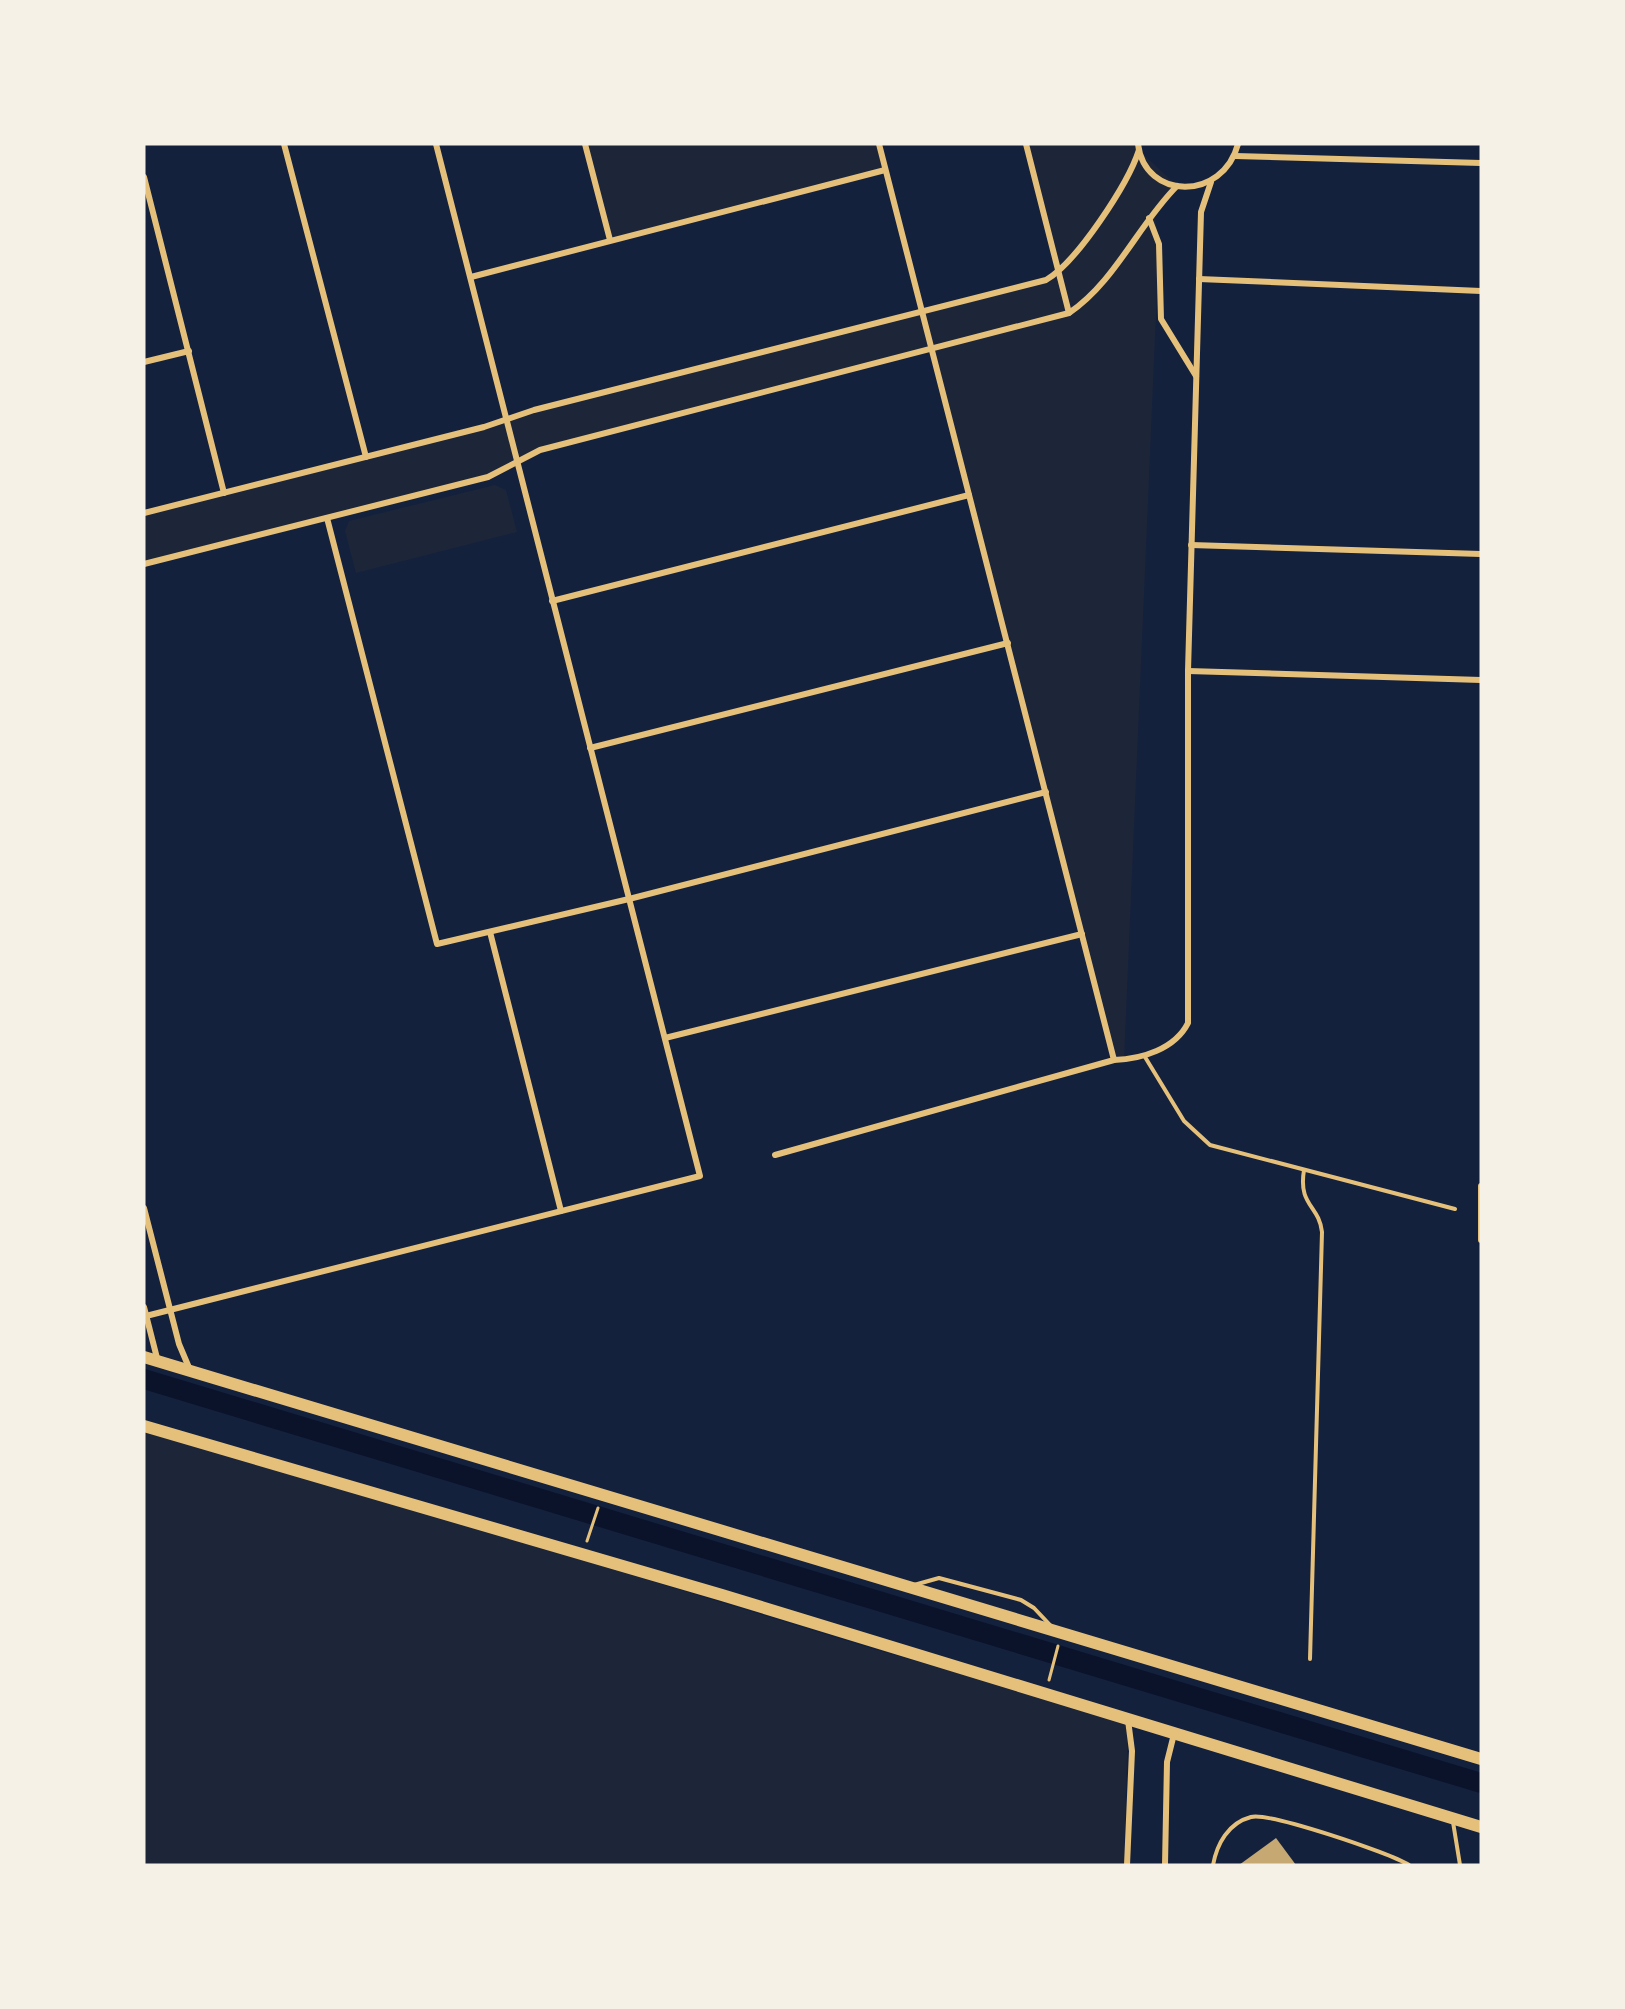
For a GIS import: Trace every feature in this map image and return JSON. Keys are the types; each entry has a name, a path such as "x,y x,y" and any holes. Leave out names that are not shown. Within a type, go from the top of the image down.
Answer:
{"main road":[{"path":"144,1357 1481,1759"},
{"path":"144,1426 583,1554 1481,1827"}],"street":[{"path":"284,144 366,457"},
{"path":"146,1317 700,1176 436,144"},
{"path":"585,144 610,240"},
{"path":"879,144 1114,1060"},
{"path":"1026,144 1069,313"},
{"path":"1139,147 1155,174 1177,186 1194,187 1211,182 1225,171 1235,156 1238,144"},
{"path":"144,513 366,457 534,410 1046,280 1058,273 1127,180 1139,147"},
{"path":"1235,156 1481,163"},
{"path":"471,277 885,170"},
{"path":"144,177 224,493"},
{"path":"775,1155 1114,1060 1145,1057 1181,1036 1188,1023 1188,671 1191,545 1201,212 1211,182"},
{"path":"144,564 488,477 540,450 1069,313 1092,296 1149,218 1177,186"},
{"path":"1149,218 1159,244 1161,319 1196,376"},
{"path":"1199,279 1481,291"},
{"path":"144,362 189,351"},
{"path":"552,601 969,495"},
{"path":"327,518 437,944 629,899 1046,792"},
{"path":"1191,545 1481,554"},
{"path":"590,748 1008,643"},
{"path":"1188,671 1481,680"},
{"path":"490,932 561,1211"},
{"path":"664,1038 1082,934"},
{"path":"1481,1186 1481,1240"},
{"path":"144,1208 180,1344 191,1371"},
{"path":"144,1307 158,1362"},
{"path":"1127,1865 1132,1751 1128,1720"},
{"path":"1165,1865 1167,1762 1174,1734"}],"lane":[{"path":"1145,1057 1184,1121 1210,1145 1455,1209"},
{"path":"1304,1170 1301,1184 1305,1199 1318,1216 1323,1232 1310,1659"},
{"path":"909,1587 939,1578 1021,1600 1034,1608 1059,1632"},
{"path":"1213,1865 1220,1842 1227,1832 1240,1821 1261,1816 1373,1849 1409,1865"},
{"path":"1452,1818 1460,1865"}],"path":[{"path":"583,1554 603,1495"},
{"path":"1046,1695 1059,1632"}],"shaded area":[{"path":"585,144 879,144 885,170 610,240"},
{"path":"1026,144 1139,144 1139,150 1177,186 1154,211 1159,244 1124,1060 1114,1060 932,348 540,450 488,477 144,564 144,512 499,422 1054,276 1058,271"},
{"path":"495,485 506,490 517,532 356,573 345,531 349,521"},
{"path":"144,1426 880,1651 1128,1720 1124,1865 144,1865"}],"building":[{"path":"1276,1838 1296,1865 1239,1865"}],"waterway":[{"path":"144,1379 1481,1783"}]}
